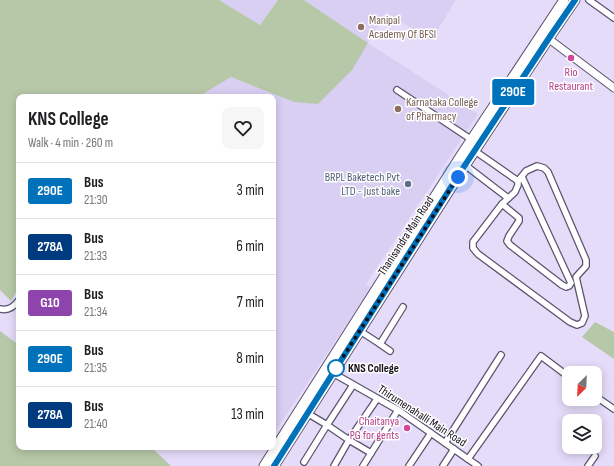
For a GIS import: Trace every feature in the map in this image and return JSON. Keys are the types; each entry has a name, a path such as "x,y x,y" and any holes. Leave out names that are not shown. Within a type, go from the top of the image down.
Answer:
{"main road":[{"name":"Thanisandra Main Road","path":"276,444 360,331 475,151 545,36 564,0"},
{"name":"Thanisandra Main Road","path":"274,466 308,413 329,371 472,140 545,36 575,0"},
{"name":"Thanisandra Main Road","path":"264,466 272,450"}],"street":[{"path":"588,0 614,18"},
{"path":"545,36 614,88"},
{"path":"397,90 472,140"},
{"path":"475,151 520,179 571,283 569,286 566,287 562,285 510,246 507,241 519,221 519,218 502,204"},
{"path":"465,165 508,198"},
{"path":"537,166 544,168 548,172 586,260 586,266 576,277 585,316 582,323 577,325 570,322 478,254 473,248 473,242 508,198 515,192 520,179 526,171 537,166"},
{"path":"0,309 9,309 16,304"},
{"path":"380,344 403,307"},
{"path":"360,331 390,351"},
{"path":"445,443 501,355"},
{"path":"468,459 541,356 562,372"},
{"name":"Thirumenahalli Main Road","path":"329,371 398,410 476,465"},
{"path":"304,462 353,385"},
{"path":"334,466 349,440 377,399"},
{"path":"602,401 614,409"},
{"path":"363,466 398,410"},
{"path":"308,413 371,453"},
{"path":"409,466 430,433"},
{"path":"443,466 454,449"},
{"path":"588,466 595,456"}],"shaded area":[{"path":"219,0 278,0 260,25"},
{"name":"Manipal Academy Of BFSI","path":"304,0 456,0 431,41 386,12 368,43"},
{"path":"368,43 478,114 366,284 371,287 276,430 276,95 294,102"},
{"path":"231,77 274,94 203,94"}],"green space":[{"path":"0,0 219,0 260,25 278,0 304,0 368,43 352,70 318,104 294,102 231,77 203,94 16,94 16,292 11,301 0,290"},
{"path":"595,322 614,332 614,359 582,337"},
{"path":"0,331 16,343 16,450 154,450 171,466 0,466"}],"bus line":[{"name":"290E","path":"274,466 465,165 575,0"}],"place":[{"name":"Manipal Academy Of BFSI","path":"361,27"},
{"name":"Rio Restaurant","path":"571,58"},
{"name":"Karnataka College of Pharmacy","path":"398,109"},
{"name":"BRPL Baketech Pvt LTD - Just bake","path":"408,184"},
{"name":"KNS College","path":"336,368"},
{"name":"Chaitanya PG for gents","path":"407,428"}],"route":[{"path":"336,368 458,177"}]}
